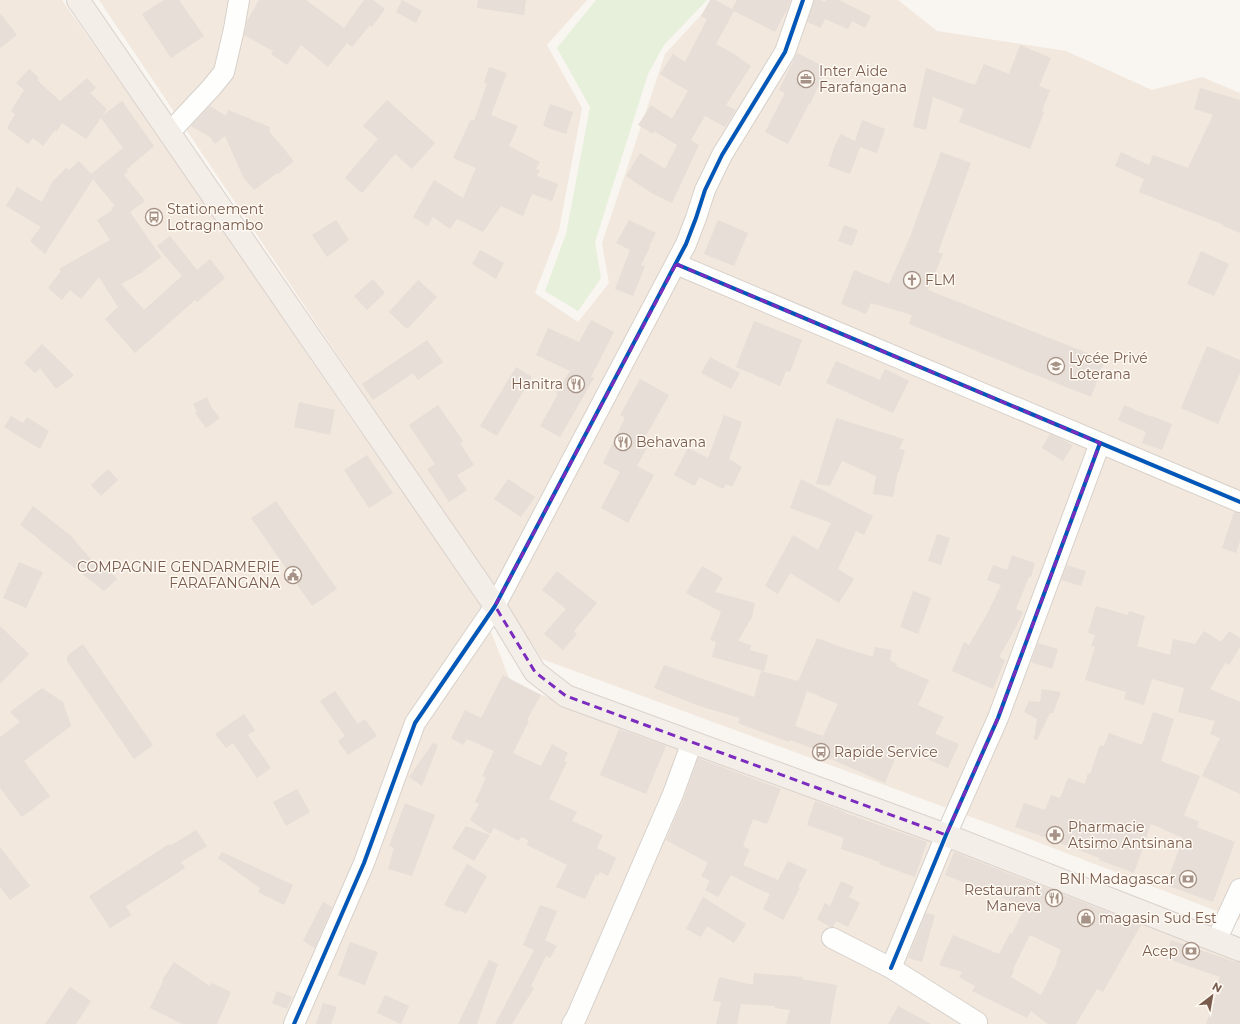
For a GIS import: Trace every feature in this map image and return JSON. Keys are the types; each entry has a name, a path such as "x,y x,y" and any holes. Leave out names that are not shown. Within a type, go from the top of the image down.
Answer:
{"main road":[{"path":"78,0 495,606 535,672 566,696 946,835 1240,950"}],"street":[{"path":"169,133 212,88 224,72 239,0"},
{"path":"294,1024 364,863 415,723 495,606 676,264 686,244 705,190 722,155 785,52 803,0"},
{"path":"676,264 1240,502"},
{"path":"891,968 946,835 998,718 1100,444"},
{"path":"572,1024 673,794 692,742"},
{"path":"1216,941 1240,890"},
{"path":"832,938 891,968 977,1022"}],"highlighted area":[{"path":"676,264 1100,443 998,718 946,835 566,696 535,672 495,606"}],"shaded area":[{"path":"0,0 62,0 166,147 347,413 479,601 511,683 706,758 915,831 1240,956 1240,1024 0,1024"},
{"path":"99,0 587,0 547,45 582,108 559,230 535,293 578,322 609,283 602,243 665,54 715,0 898,0 937,31 1066,51 1152,90 1202,77 1240,93 1240,920 993,825 542,659"}],"green space":[{"path":"596,0 707,0 664,45 648,74 595,242 601,278 578,311 545,291 566,234 590,107 557,48"}],"building":[{"path":"164,0 179,0 204,36 171,58 142,14"},
{"path":"259,0 306,0 344,28 364,0 373,0 385,9 372,27 370,25 352,47 347,43 328,67 301,45 287,65 271,54 273,51 244,35 247,21"},
{"path":"402,0 422,11 416,23 396,12"},
{"path":"478,0 526,0 524,15 477,8"},
{"path":"710,0 715,0 732,9 737,0 791,0 786,13 775,32 734,11 716,44 751,66 726,105 736,110 725,127 705,116 691,140 699,145 672,203 653,194 626,176 640,153 665,169 677,145 654,131 653,134 638,125 651,105 672,119 688,91 660,74 673,54 685,62 707,19 701,16"},
{"path":"814,0 821,0 825,2 826,0 839,0 871,16 865,28 852,21 848,29 825,19 821,28 807,22"},
{"path":"0,13 17,35 0,48"},
{"path":"1020,45 1051,58 1039,86 1050,90 1042,111 1044,112 1030,149 959,122 964,109 933,97 926,130 913,127 926,68 975,85 984,64 1009,74"},
{"path":"797,53 827,68 810,104 788,144 765,132 785,93 779,90"},
{"path":"489,67 507,73 491,115 518,126 509,146 540,162 536,169 540,170 537,176 558,184 552,201 532,194 523,216 501,206 483,232 457,219 450,229 433,217 428,226 413,217 434,180 463,198 476,168 453,158 471,119 474,121 487,84 484,82"},
{"path":"29,69 39,78 37,80 60,101 87,78 96,88 90,93 107,109 103,115 122,101 154,146 127,169 128,171 124,175 145,201 130,212 161,257 143,272 121,284 144,310 182,276 157,246 170,236 197,270 210,259 225,278 197,302 195,300 135,353 105,319 118,307 99,277 81,299 70,290 62,300 48,288 61,271 59,269 110,240 97,220 113,210 111,208 115,206 93,179 45,254 30,241 41,227 6,206 17,187 42,202 52,182 66,168 69,170 79,161 91,174 123,148 101,118 86,139 62,123 43,146 33,138 28,144 7,128 15,114 11,111 24,90 16,83"},
{"path":"1200,88 1240,100 1240,233 1223,226 1224,225 1139,192 1144,179 1115,166 1121,152 1149,165 1153,155 1188,168 1213,115 1194,109"},
{"path":"387,100 435,143 412,169 395,154 362,193 345,178 378,139 363,126"},
{"path":"550,104 573,112 566,134 543,126"},
{"path":"210,106 226,116 228,110 270,127 269,131 294,161 254,190 243,177 225,136 215,144 210,137 191,126"},
{"path":"862,120 885,129 877,153 860,147 850,174 828,166 835,145 841,134 855,141"},
{"path":"941,152 971,163 938,252 943,254 928,290 1105,360 1091,397 909,324 912,315 871,303 866,314 841,304 854,270 889,284 910,237"},
{"path":"336,220 349,240 327,257 312,235"},
{"path":"629,220 656,233 641,265 645,266 633,296 615,289 630,250 616,243"},
{"path":"718,220 748,233 734,266 704,254"},
{"path":"844,225 858,230 852,246 838,241"},
{"path":"480,250 504,263 496,279 472,264"},
{"path":"1201,251 1229,264 1214,296 1187,284"},
{"path":"373,279 385,293 367,310 354,296"},
{"path":"418,280 437,297 407,329 389,312"},
{"path":"591,320 614,332 591,377 594,378 560,437 540,426 558,394 556,393 570,371 536,355 548,328 579,342"},
{"path":"754,321 802,340 790,372 786,371 780,386 736,367"},
{"path":"427,340 443,362 418,380 413,373 373,400 362,384"},
{"path":"42,344 74,375 56,389 40,368 35,373 24,363"},
{"path":"1207,346 1240,360 1240,373 1218,424 1181,408"},
{"path":"710,357 740,373 731,389 701,373"},
{"path":"836,361 880,380 885,369 909,381 893,413 826,383"},
{"path":"516,367 532,377 497,436 480,426"},
{"path":"640,379 669,395 643,441 649,444 637,466 654,475 628,523 601,508 620,472 603,463 625,418 620,415"},
{"path":"207,397 212,408 220,418 206,428 195,413 197,412 193,404"},
{"path":"299,402 335,410 330,435 294,427"},
{"path":"438,405 463,441 460,443 474,465 457,475 467,490 449,502 427,469 435,464 409,425"},
{"path":"1124,405 1172,424 1162,450 1142,443 1146,432 1118,420"},
{"path":"724,415 742,422 729,459 742,467 732,487 726,484 723,489 699,477 695,486 674,475 688,448 708,458"},
{"path":"11,416 23,423 27,417 49,431 40,449 4,427"},
{"path":"836,418 904,439 899,449 905,450 899,472 898,471 893,497 873,494 876,476 842,461 830,486 816,484"},
{"path":"1050,434 1073,445 1063,461 1042,448"},
{"path":"367,455 393,493 369,508 344,470"},
{"path":"108,469 118,480 101,496 91,485"},
{"path":"508,479 535,497 521,517 494,499"},
{"path":"801,479 873,516 864,535 856,531 838,569 854,579 839,603 790,573 778,594 765,586 793,535 818,550 831,523 790,508"},
{"path":"276,501 337,589 312,606 251,518"},
{"path":"33,506 71,536 96,565 100,561 117,579 104,591 20,525"},
{"path":"1234,512 1240,513 1240,541 1236,553 1222,548"},
{"path":"937,534 950,538 941,565 928,561"},
{"path":"1012,555 1035,563 1031,577 1029,577 1016,609 1023,612 999,657 1005,660 993,689 952,671 964,642 969,645 988,612 1001,585 987,580 993,565 1007,570"},
{"path":"19,562 43,572 26,608 3,598"},
{"path":"1067,565 1086,571 1081,586 1061,580"},
{"path":"702,566 723,578 715,592 755,603 752,617 738,641 751,645 750,650 768,655 764,671 712,657 716,642 710,640 721,612 686,593"},
{"path":"557,571 597,603 574,631 577,634 563,650 544,634 566,609 542,590"},
{"path":"913,591 931,598 918,634 900,627"},
{"path":"1096,606 1128,615 1129,611 1145,616 1137,646 1170,655 1173,639 1195,644 1204,631 1221,642 1229,631 1240,638 1240,647 1229,665 1225,663 1210,689 1240,702 1240,794 1202,776 1220,738 1210,734 1215,721 1178,712 1184,688 1152,679 1144,705 1124,699 1126,692 1085,680 1095,647 1091,646 1095,635 1088,633"},
{"path":"0,626 29,654 0,684"},
{"path":"817,638 873,657 875,647 892,650 890,660 897,664 896,666 929,680 918,705 944,717 935,734 959,744 948,768 900,747 885,783 831,759 815,754 817,750 790,740 789,742 738,723 740,718 699,706 654,688 664,665 754,697 761,671 798,681","holes":["807,691 838,704 823,736 795,726"]},
{"path":"1038,643 1058,649 1052,669 1031,662"},
{"path":"83,644 153,745 134,759 67,661 67,656"},
{"path":"503,675 541,695 527,720 529,721 513,753 541,766 552,744 568,753 564,761 567,762 549,799 577,812 572,821 603,835 597,848 616,858 608,876 600,872 598,876 596,875 585,899 556,887 567,865 527,845 528,840 521,837 519,841 494,828 490,834 470,820 479,804 475,802 486,777 482,776 494,751 467,739 463,745 451,738 465,710 481,718"},
{"path":"42,688 63,702 71,726 24,761 50,796 22,817 0,788 0,737 20,722 10,712"},
{"path":"1042,689 1061,692 1053,713 1050,713 1037,740 1034,739 1037,719 1024,712 1029,701 1040,702"},
{"path":"335,691 358,724 365,719 377,736 348,755 338,741 345,736 320,701"},
{"path":"1153,712 1174,719 1161,761 1200,776 1184,815 1199,822 1197,827 1235,842 1213,902 1166,885 1183,838 1151,824 1134,873 1099,860 1100,858 1015,827 1024,803 1045,810 1051,795 1060,798 1068,778 1085,784 1100,745 1104,746 1109,733 1142,745"},
{"path":"244,714 255,730 248,735 271,768 257,778 233,743 226,748 215,734"},
{"path":"619,729 666,746 646,794 600,775"},
{"path":"433,743 438,745 422,786 409,777"},
{"path":"698,758 781,789 767,824 753,819 743,846 750,850 743,865 778,880 788,861 807,870 798,887 800,888 783,920 763,909 770,894 731,875 718,897 705,890 710,881 701,876 708,863 666,840 684,798"},
{"path":"297,789 310,812 286,826 273,802"},
{"path":"815,801 927,842 915,877 879,864 880,862 841,849 844,838 807,825"},
{"path":"405,803 435,815 412,876 388,869 394,848 389,846"},
{"path":"466,826 490,835 474,861 452,848"},
{"path":"196,830 207,846 181,862 185,868 126,906 131,915 110,928 89,896 169,844 170,846"},
{"path":"0,847 30,886 10,900 0,887"},
{"path":"222,852 293,885 284,905 258,892 260,888 218,858"},
{"path":"954,852 1141,925 1103,992 1097,989 1076,1024 1048,1024 1031,1011 1027,1018 972,991 975,986 959,977 962,972 939,965 953,935 999,954 1010,933 1012,934 1025,907 945,875","holes":["1030,935 1061,950 1056,962 1057,963 1041,995 1011,977 1014,970 1013,969"]},
{"path":"467,864 487,876 466,914 444,905"},
{"path":"841,881 854,887 849,897 860,903 848,927 836,921 833,927 830,927 817,919 825,903 830,906"},
{"path":"703,897 746,924 734,943 707,926 701,937 686,929"},
{"path":"323,902 332,907 315,948 303,941"},
{"path":"540,905 557,911 545,940 557,946 550,958 546,956 531,986 534,988 512,1024 495,1024 534,950 523,945"},
{"path":"926,913 935,915 922,962 908,958"},
{"path":"1171,940 1235,962 1240,962 1240,1024 1206,1024 1217,993 1214,992 1220,977 1165,958"},
{"path":"350,942 378,952 365,985 338,975"},
{"path":"489,960 498,964 477,1024 458,1024"},
{"path":"174,962 210,986 212,983 231,992 217,1024 182,1024 150,1008 163,981 162,980"},
{"path":"754,973 803,977 802,979 837,985 830,1024 786,1024 790,1010 775,1008 775,1006 741,1004 737,1024 716,1024 721,1002 713,1001 719,977 753,985"},
{"path":"70,987 91,1001 76,1024 45,1024"},
{"path":"277,991 292,997 287,1009 272,1003"},
{"path":"385,995 409,1006 401,1024 377,1013"},
{"path":"323,1003 337,1007 331,1024 316,1024"},
{"path":"898,1006 931,1024 888,1024"}],"cycle path":[{"path":"294,1024 364,863 415,723 495,606 686,244 705,190 722,155 785,52 803,0"},
{"path":"676,264 1240,502"},
{"path":"891,968 946,835 998,718 1100,443"}],"place":[{"name":"Inter Aide Farafangana","path":"806,79"},
{"name":"Stationement Lotragnambo","path":"154,217"},
{"name":"FLM","path":"912,280"},
{"name":"Lycée Privé Loterana","path":"1056,366"},
{"name":"Hanitra","path":"576,384"},
{"name":"Behavana","path":"623,442"},
{"name":"COMPAGNIE GENDARMERIE FARAFANGANA","path":"293,575"},
{"name":"Rapide Service","path":"821,752"},
{"name":"Pharmacie Atsimo Antsinana","path":"1055,835"},
{"name":"BNI Madagascar","path":"1188,879"},
{"name":"Restaurant Maneva","path":"1054,898"},
{"name":"magasin Sud Est","path":"1086,918"},
{"name":"Acep","path":"1191,951"}]}
